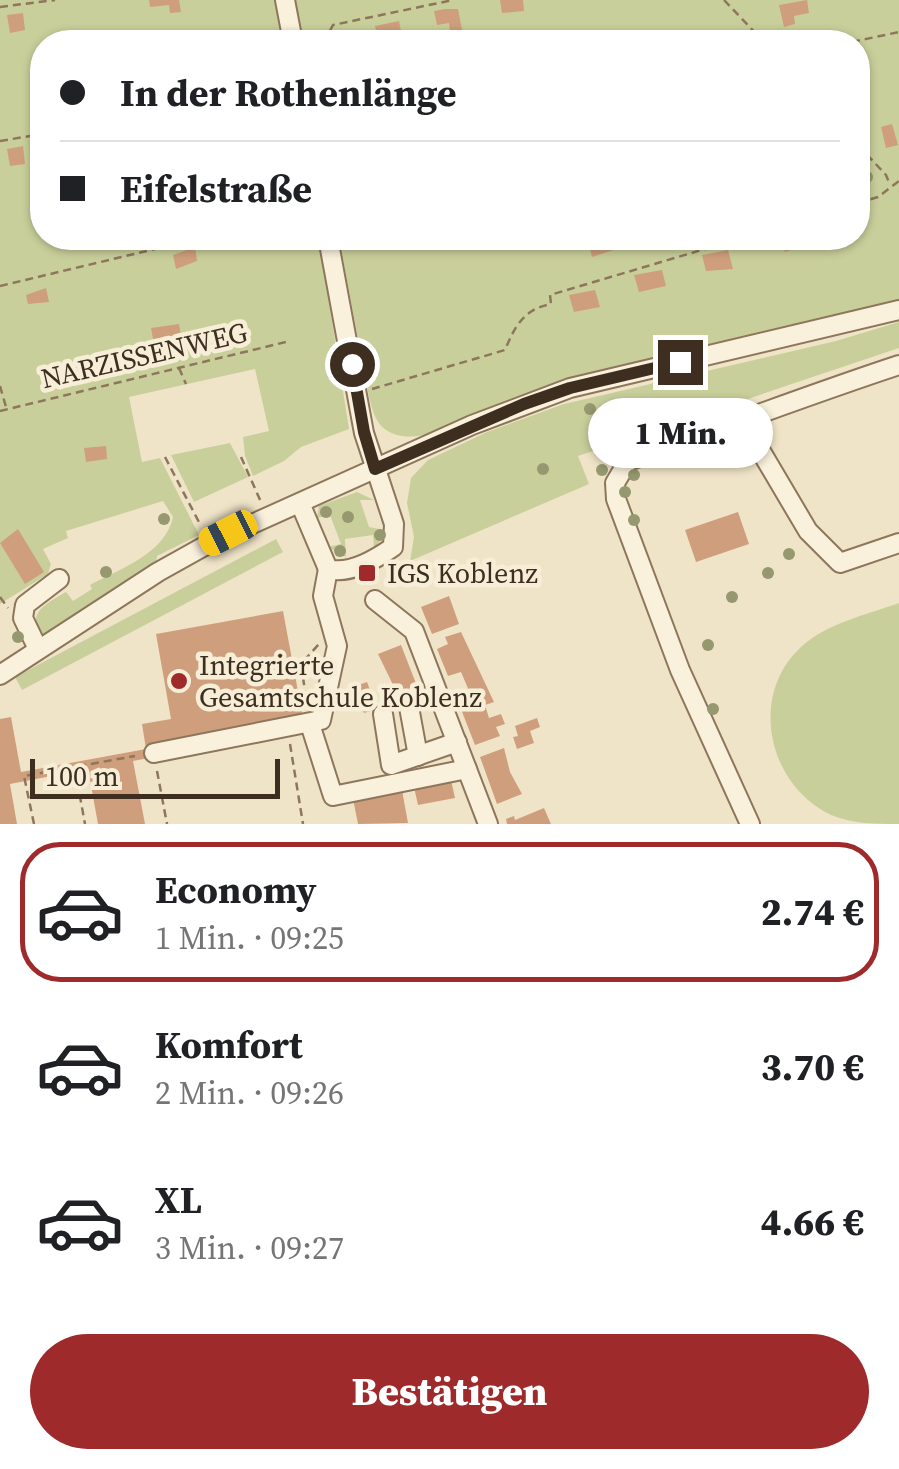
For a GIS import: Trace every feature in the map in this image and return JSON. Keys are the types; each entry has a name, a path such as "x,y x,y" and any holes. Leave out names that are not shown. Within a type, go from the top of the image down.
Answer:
{"street":[{"path":"285,0 291,30"},
{"path":"328,568 348,569 373,560 393,546 394,524 375,469 330,250"},
{"path":"0,675 181,558 228,533 472,425 570,388 899,310"},
{"path":"750,824 680,670 616,500 616,484 628,461 899,365"},
{"path":"743,421 808,531 840,563 899,543"},
{"path":"154,753 321,720 337,646 324,596 328,568 300,503"},
{"path":"38,649 23,618 26,606 59,580"},
{"path":"375,600 414,631 488,824"},
{"path":"409,707 418,756"},
{"path":"383,714 391,765 457,742"},
{"path":"310,724 333,796 467,769"}],"path":[{"path":"0,6 56,0"},
{"path":"330,30 333,25 453,0"},
{"path":"724,0 753,30"},
{"path":"870,38 899,32"},
{"path":"0,141 30,136"},
{"path":"870,158 890,184"},
{"path":"870,198 899,181"},
{"path":"0,286 151,250"},
{"path":"358,395 505,350 521,318 551,304 550,295 702,250"},
{"name":"NARZISSENWEG","path":"0,411 290,341"},
{"path":"179,368 186,384"},
{"path":"0,386 6,409"},
{"path":"165,457 196,517"},
{"path":"241,458 262,504"},
{"path":"310,724 301,664 335,629"},
{"path":"287,728 303,824"},
{"path":"34,824 24,776 154,753 167,824"},
{"path":"75,767 86,824"}],"green space":[{"path":"0,0 275,0 281,30 30,30 30,250 321,250 349,429 301,447 284,461 253,476 243,437 269,431 255,369 129,397 142,462 160,458 199,535 157,556 156,564 39,636 35,621 46,604 66,592 73,601 92,589 90,585 140,558 161,541 173,517 163,501 66,531 68,538 43,549 51,564 48,574 0,604"},
{"path":"294,0 899,0 899,300 570,380 421,436 394,434 383,428 372,409 341,250 870,250 870,30 300,30"},
{"path":"899,322 899,348 578,456 589,484 410,561 414,537 407,503 411,478 428,460 487,432 564,404 836,341"},
{"path":"230,443 248,477 194,502 171,455"},
{"path":"357,492 374,500 360,500 369,527 385,530 374,548 373,535 345,539 346,557 328,547 341,544 330,515 317,518 319,506"},
{"path":"276,539 283,552 22,690 15,677"},
{"path":"899,603 899,824 848,820 809,801 780,762 772,738 774,690 784,667 811,639 847,620"}],"building":[{"path":"149,0 179,0 181,12 170,13 169,5 150,7"},
{"path":"500,0 523,0 524,11 502,13"},
{"path":"807,0 809,13 794,16 795,24 784,27 779,5"},
{"path":"458,9 462,30 450,30 449,23 437,25 434,11"},
{"path":"23,13 25,30 10,33 7,15"},
{"path":"399,21 401,30 376,30 375,26"},
{"path":"892,124 898,145 886,148 881,127"},
{"path":"23,146 25,164 10,166 7,149"},
{"path":"195,250 197,261 176,269 173,255"},
{"path":"590,250 614,250 592,257"},
{"path":"728,250 733,269 706,271 702,255"},
{"path":"662,270 666,286 639,292 634,275"},
{"path":"46,288 49,302 28,304 26,295"},
{"path":"595,290 600,307 574,312 569,295"},
{"path":"179,324 181,335 153,339 151,328"},
{"path":"106,446 107,459 86,462 84,448"},
{"path":"738,512 749,544 696,562 685,530"},
{"path":"18,529 44,572 25,584 0,543"},
{"path":"449,596 459,624 432,634 421,607"},
{"path":"283,611 305,729 133,761 145,824 98,824 88,769 10,784 17,824 0,824 0,719 11,717 21,772 146,749 142,724 171,719 156,634"},
{"path":"461,632 494,702 485,705 489,718 501,714 505,724 496,727 500,736 475,745 457,699 470,693 461,672 448,676 437,649 448,644 445,637"},
{"path":"401,645 417,686 397,693 378,654"},
{"path":"367,682 377,709 364,713 353,687"},
{"path":"537,718 540,727 530,731 534,743 517,749 515,726"},
{"path":"504,748 510,772 522,794 497,804 480,757"},
{"path":"451,780 455,798 418,805 414,787"},
{"path":"402,790 408,823 358,824 353,799"},
{"path":"544,808 551,824 507,824 506,819 514,816 515,820"}],"place":[{"name":"IGS Koblenz","path":"367,573"},
{"name":"Integrierte Gesamtschule Koblenz","path":"179,681"}],"route":[{"path":"352,364 375,469 524,404 570,388 680,362"}]}
